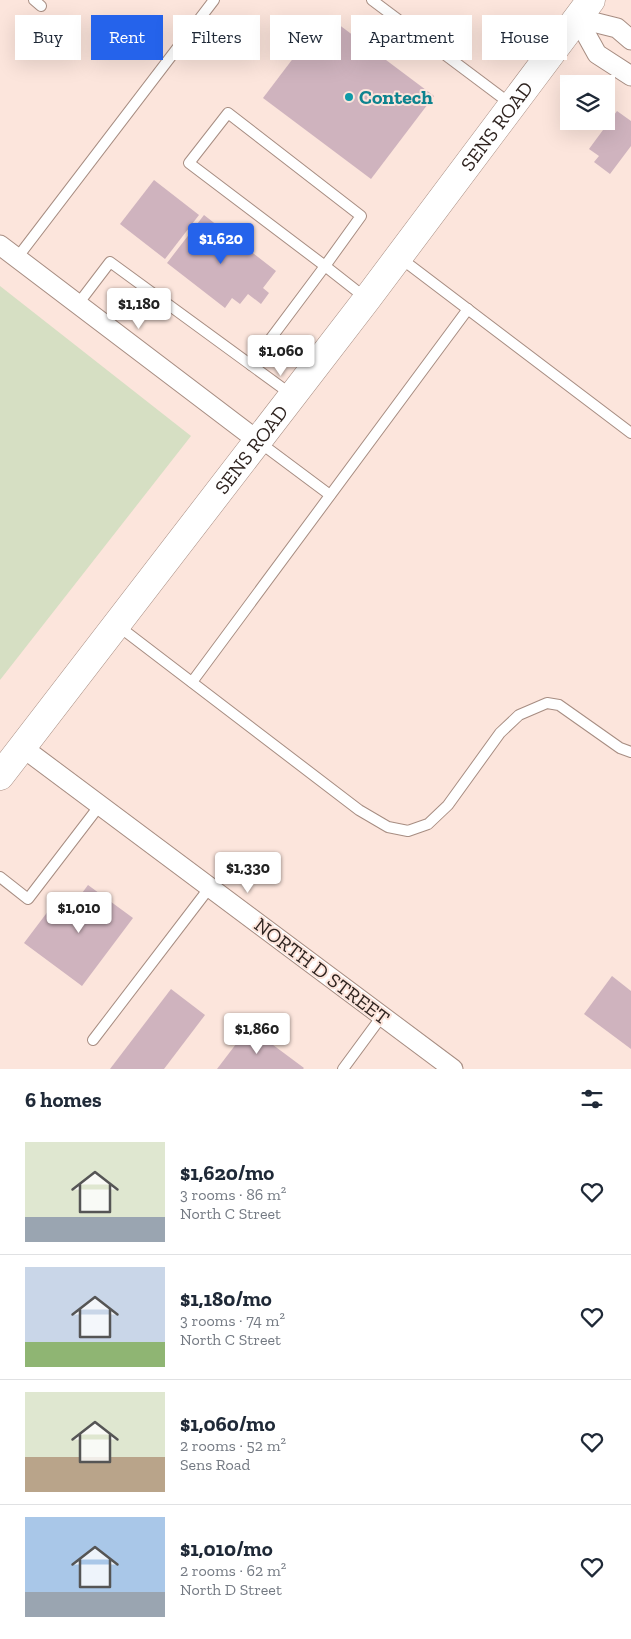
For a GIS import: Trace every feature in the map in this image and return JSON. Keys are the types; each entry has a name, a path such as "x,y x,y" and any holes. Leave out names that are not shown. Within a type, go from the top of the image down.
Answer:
{"main road":[{"name":"SENS ROAD","path":"0,776 367,299 584,9"}],"street":[{"path":"584,9 617,28 631,40"},
{"path":"584,9 597,54 631,76"},
{"path":"0,245 258,442"},
{"name":"NORTH D STREET","path":"22,747 453,1069"}],"lane":[{"path":"18,258 214,0"},
{"path":"372,0 513,105"},
{"path":"251,365 324,266 361,216 228,114 189,163 324,266 367,299"},
{"path":"399,256 631,434"},
{"path":"78,304 110,262 293,396"},
{"path":"192,682 468,309"},
{"path":"258,442 330,495"},
{"path":"116,625 359,810 388,827 408,831 428,824 448,805 500,733 519,715 547,703 559,705 620,748 631,752"},
{"path":"0,877 28,899 100,805"},
{"path":"94,1040 210,887"},
{"path":"343,1069 382,1016"}],"green space":[{"path":"0,286 191,436 0,680"}],"building":[{"name":"Contech","path":"341,26 351,34 351,60 386,60 434,96 371,179 263,98 292,60 341,60"},
{"path":"617,111 631,121 631,146 610,174 594,162 599,156 589,149 603,130 615,130 615,114"},
{"path":"154,180 199,215 165,259 120,224"},
{"path":"204,215 276,271 263,288 269,293 261,304 248,294 240,304 232,298 225,308 167,263"},
{"path":"88,885 133,918 82,986 24,943 55,902 68,912"},
{"path":"612,976 631,991 631,1049 584,1014"},
{"path":"171,989 205,1015 164,1069 110,1069"},
{"path":"249,1027 304,1068 217,1069"}],"place":[{"name":"Contech","path":"349,97"}]}
